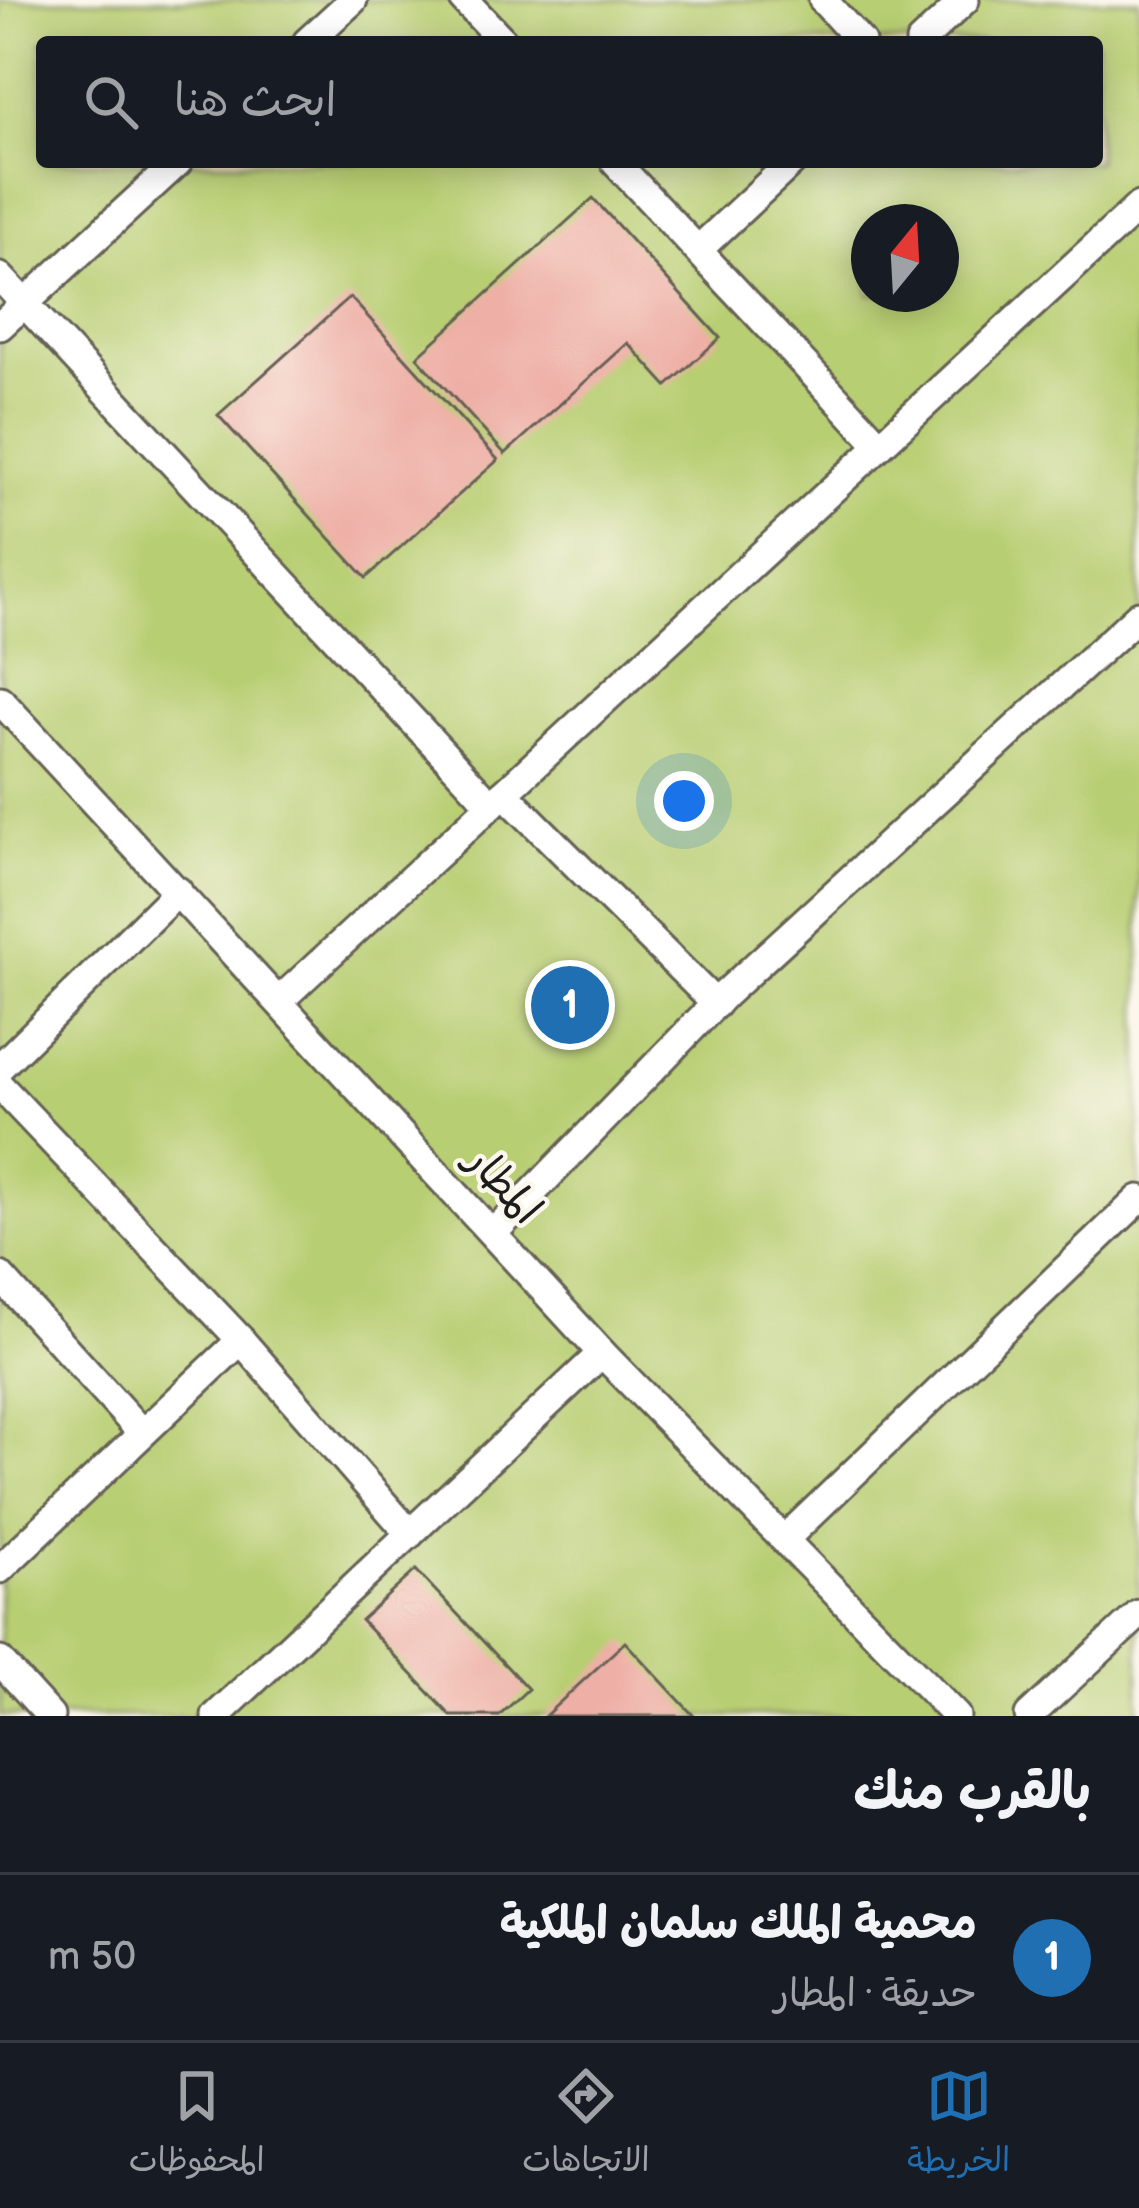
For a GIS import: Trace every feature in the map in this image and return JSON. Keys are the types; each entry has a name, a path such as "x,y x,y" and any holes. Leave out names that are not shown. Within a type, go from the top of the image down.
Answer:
{"street":[{"path":"314,36 353,0"},
{"path":"464,0 498,36"},
{"path":"823,0 856,36"},
{"path":"926,36 965,0"},
{"path":"0,326 171,168"},
{"path":"622,168 880,446"},
{"path":"698,250 786,168"},
{"path":"280,1000 1139,206"},
{"path":"0,278 498,799 716,1004"},
{"path":"493,1233 716,1004 1139,615"},
{"name":"المطار","path":"0,701 602,1353 956,1716"},
{"path":"0,1067 178,891"},
{"path":"0,1086 241,1340 410,1534"},
{"path":"787,1538 1139,1199"},
{"path":"0,1276 142,1433"},
{"path":"0,1569 241,1340"},
{"path":"216,1716 602,1353"},
{"path":"1029,1716 1139,1614"},
{"path":"0,1661 50,1716"}],"green space":[{"path":"0,0 1139,0 1139,1716 0,1716"}],"building":[{"path":"593,198 720,338 667,386 628,343 505,454 417,357"},
{"path":"350,297 498,460 366,578 218,415"},
{"path":"416,1570 528,1689 499,1716 451,1716 361,1620"},
{"path":"625,1642 694,1716 545,1716"}],"place":[{"name":"محمية الملك سلمان الملكية","path":"570,1005"}]}
